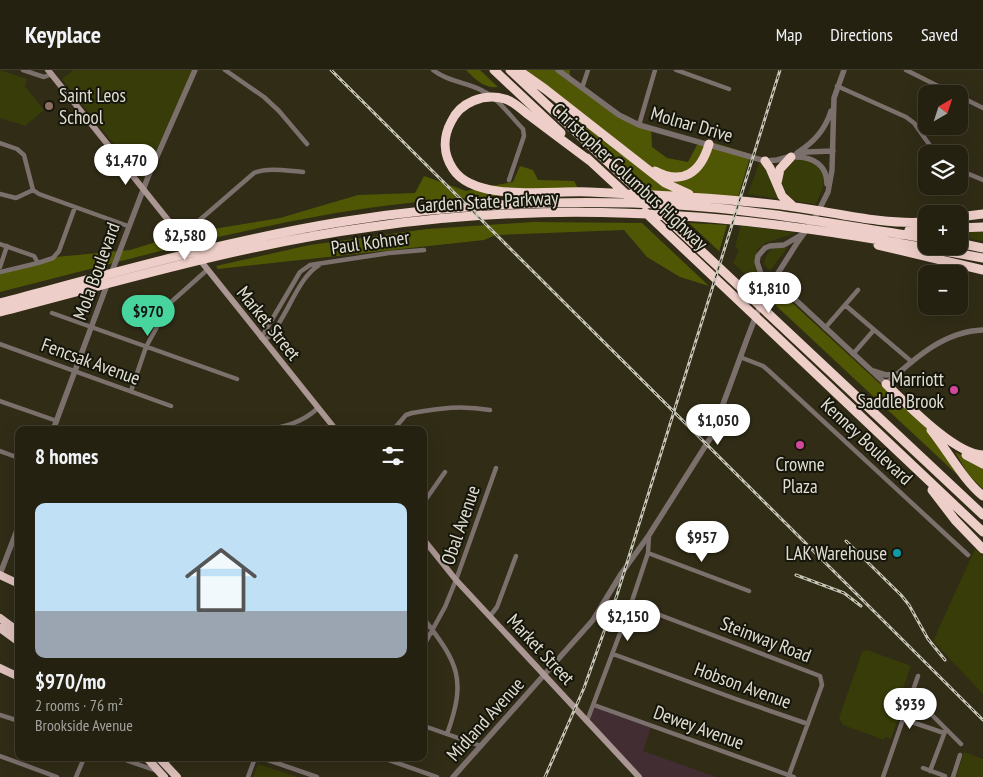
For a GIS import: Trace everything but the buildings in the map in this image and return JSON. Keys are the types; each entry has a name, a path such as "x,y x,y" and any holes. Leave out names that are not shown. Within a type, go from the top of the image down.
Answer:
{"highway":[{"name":"Christopher Columbus Highway","path":"494,70 983,532"},
{"name":"Christopher Columbus Highway","path":"510,70 983,515"},
{"path":"518,70 643,163 670,177 685,176 698,168 703,162 709,144"},
{"path":"590,161 515,104 506,99 496,97 478,99 468,103 460,110 448,128 445,140 446,151 454,170 462,179 471,185 493,191 582,191 734,200"},
{"path":"576,113 665,184 692,195 795,207 895,222 918,222"},
{"path":"778,188 777,175 783,164 791,157"},
{"path":"765,161 782,196 795,207"},
{"name":"Garden State Parkway","path":"0,303 201,251 274,234 341,222 562,203 678,205 753,212 918,237"},
{"name":"Garden State Parkway","path":"490,210 661,214 742,221 983,258"},
{"name":"Garden State Parkway","path":"0,312 257,247 444,214"},
{"path":"968,216 983,214"},
{"path":"863,227 884,226 918,231"},
{"path":"968,228 983,227"},
{"path":"822,232 983,270"},
{"path":"968,245 983,248"},
{"path":"886,384 955,445 970,452 983,455"},
{"path":"909,406 945,447 968,480 983,496"},
{"path":"929,429 949,445 983,464"},
{"path":"915,468 955,520 983,549"},
{"path":"0,574 15,582"},
{"path":"0,618 15,629"},
{"path":"0,628 15,639"},
{"path":"0,668 15,675"},
{"path":"149,761 162,775"},
{"path":"168,761 177,777"}],"main road":[{"name":"Market Street","path":"50,72 333,426"},
{"name":"Market Street","path":"427,544 456,580 638,777"}],"street":[{"path":"23,70 44,77 50,72"},
{"name":"Mola Boulevard","path":"55,426 128,226 195,70"},
{"path":"225,70 264,97 279,111 307,144"},
{"path":"433,70 447,78 487,93 523,129 524,136 510,180"},
{"name":"Molnar Drive","path":"558,70 619,115 639,124 770,162 807,152 833,151"},
{"path":"582,88 588,70"},
{"path":"639,124 654,70"},
{"path":"676,70 729,89"},
{"path":"791,157 810,144 820,133 828,117 844,70"},
{"path":"906,70 936,85"},
{"path":"837,86 906,117 914,123 930,145"},
{"path":"834,98 832,121 833,151 830,181 823,202 805,232 794,241 784,245 765,248 758,256 757,262 761,274 773,281 886,384 933,346 963,333 983,330"},
{"path":"968,100 983,108"},
{"path":"0,143 17,149 24,155 33,190 39,194 128,226"},
{"path":"791,157 810,158 822,166 826,172 827,179 827,188 823,202"},
{"path":"180,237 254,173 260,170 304,172"},
{"path":"968,174 983,180"},
{"path":"0,194 16,198 33,190"},
{"path":"0,272 53,258 59,251 75,207"},
{"name":"Midland Avenue","path":"453,777 593,620 712,437 755,319 794,241"},
{"path":"0,244 34,256 38,263"},
{"path":"0,267 7,246"},
{"name":"Paul Kohner","path":"262,339 300,272 310,265 389,253 424,250"},
{"name":"Paul Kohner","path":"262,339 274,331 309,273 320,264"},
{"path":"131,391 146,347 170,303 207,270"},
{"path":"825,328 858,290"},
{"path":"845,305 912,362"},
{"path":"52,313 237,379"},
{"path":"853,354 874,330"},
{"name":"Fencsak Avenue","path":"0,344 172,406"},
{"name":"Kenney Boulevard","path":"740,357 769,370 968,556"},
{"path":"870,370 886,375 898,374"},
{"path":"0,401 57,421"},
{"path":"396,426 406,415 412,413 468,406 490,410"},
{"path":"284,426 294,424 310,416 318,408"},
{"path":"0,451 15,457"},
{"name":"Obal Avenue","path":"427,640 456,580 496,468"},
{"path":"427,498 445,472"},
{"path":"587,721 613,654 648,553 649,534"},
{"path":"0,574 15,536"},
{"path":"648,553 749,591"},
{"path":"490,616 497,607 516,556"},
{"name":"Steinway Road","path":"631,604 818,674 822,679 822,685 791,776"},
{"path":"427,623 449,652 457,679 456,706 447,734"},
{"name":"Hobson Avenue","path":"613,654 808,724"},
{"path":"883,777 918,676"},
{"name":"Dewey Avenue","path":"594,705 791,776"},
{"path":"0,714 15,720"},
{"path":"932,715 945,731 961,744"},
{"path":"903,719 945,731"},
{"path":"427,727 482,746"},
{"path":"930,771 945,731"},
{"path":"953,777 960,755"},
{"path":"0,756 57,777"},
{"path":"76,777 83,761"},
{"path":"127,761 162,775"},
{"path":"248,777 254,761"},
{"path":"271,761 317,777"},
{"path":"392,761 436,777"},
{"path":"923,768 945,776"}],"shaded area":[{"path":"595,706 651,727 643,751 716,777 641,777 589,721"}],"green space":[{"path":"0,70 27,79 25,86 44,110 25,126 0,118"},
{"path":"73,70 195,70 147,180 137,173 62,79"},
{"path":"466,70 480,70 498,87 485,85"},
{"path":"523,70 570,70 570,79 606,106 651,128 652,147 667,158 688,162 697,145 715,143 751,154 738,197 655,194"},
{"path":"804,158 818,164 825,174 823,187 816,204 793,199 782,185 781,173 783,168 793,159"},
{"path":"760,161 769,167 779,199 748,194"},
{"path":"520,166 533,170 538,180 574,181 581,194 432,200 383,206 312,217 196,242 189,233 280,218 358,195 415,193 424,176 466,191 513,182"},
{"path":"533,222 642,223 709,286 680,277 647,257 624,230 496,235 484,240 218,269 216,266 310,245 427,229"},
{"path":"689,223 727,225 719,252 719,251"},
{"path":"741,225 795,233 765,243 757,250 754,263 765,282 760,288 733,263 739,250 735,247"},
{"path":"983,229 983,241 968,238 968,230"},
{"path":"169,238 176,247 0,292 0,272 56,257 130,250"},
{"path":"772,248 787,248 770,271 764,264 766,256"},
{"path":"781,295 788,299 917,418 945,448 965,482 770,300"},
{"path":"955,452 983,467 983,489 968,474"},
{"path":"975,549 983,556 983,694 933,641"},
{"path":"867,650 911,666 900,697 905,699 891,739 885,737 884,740 843,725 839,718 862,652"},
{"path":"964,752 983,759 983,777 956,777"},
{"path":"258,764 297,777 253,777"}],"railway":[{"path":"331,70 983,720"},
{"path":"545,777 584,688 617,595 780,70"},
{"path":"846,541 901,595 909,605 928,639 945,660"},
{"path":"796,575 844,593 861,606"}],"place":[{"name":"Saint Leos School","path":"49,106"},
{"name":"Marriott Saddle Brook","path":"954,390"},
{"name":"Crowne Plaza","path":"800,445"},
{"name":"LAK Warehouse","path":"897,553"}]}
